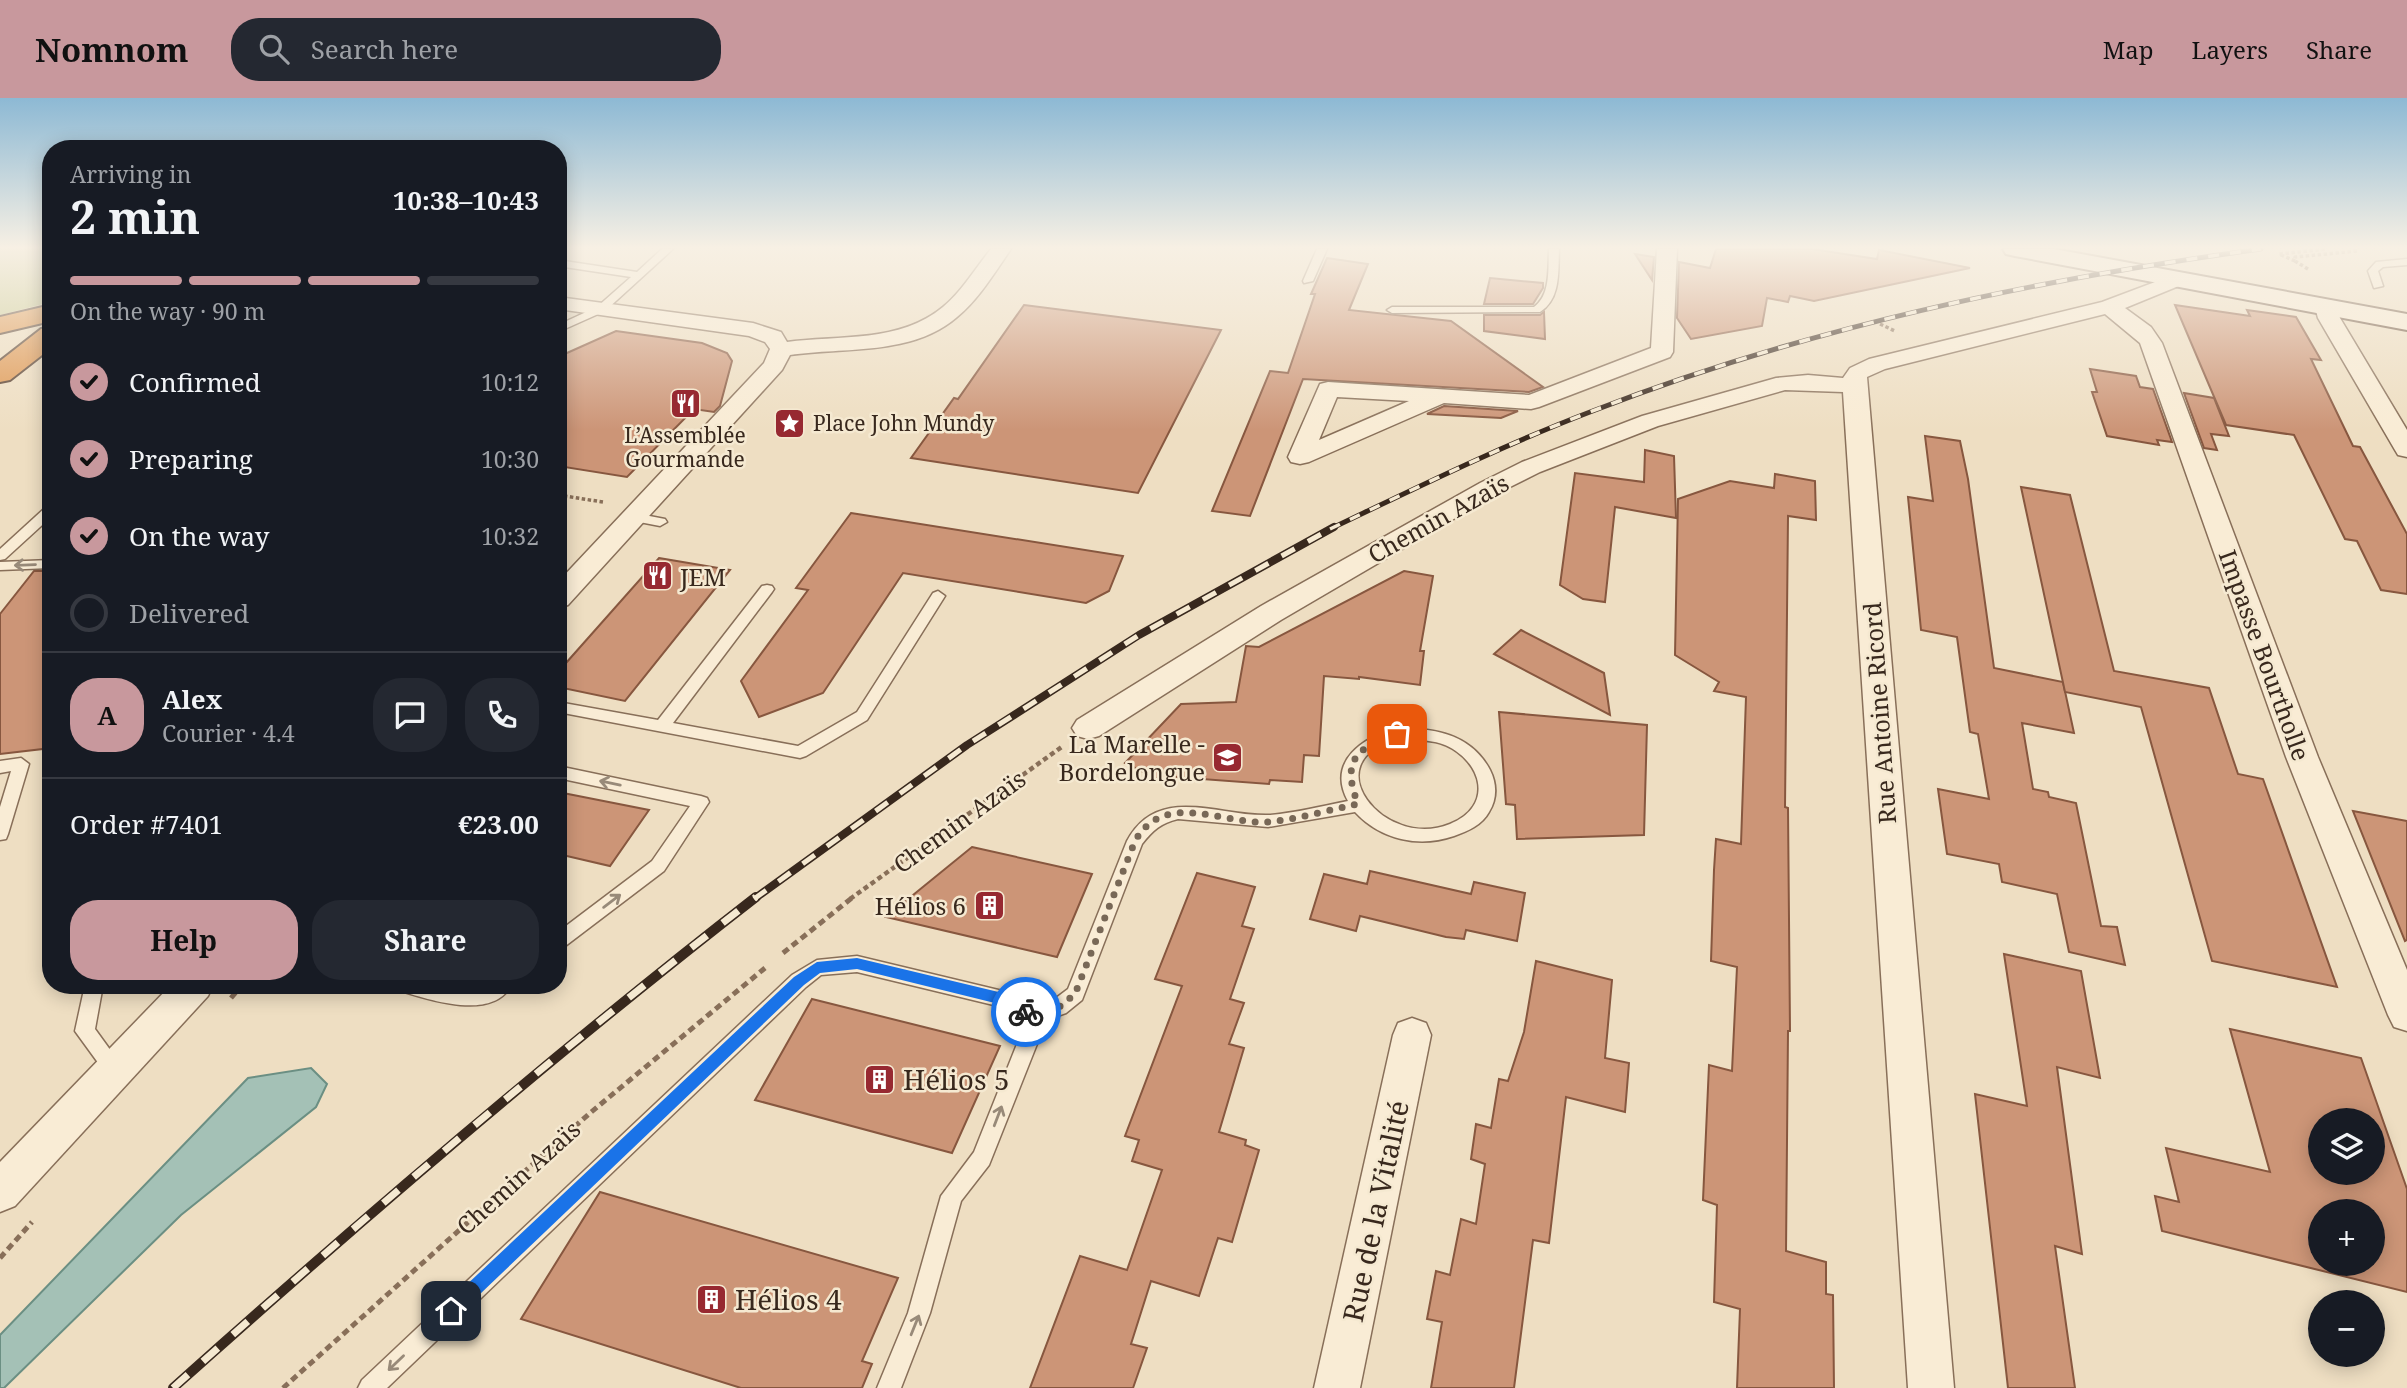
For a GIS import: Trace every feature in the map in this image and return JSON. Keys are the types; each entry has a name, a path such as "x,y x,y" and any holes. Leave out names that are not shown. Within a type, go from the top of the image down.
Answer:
{"highway":[{"path":"0,325 42,315"},
{"path":"0,374 42,342"}],"main road":[{"path":"2338,309 2407,322"}],"street":[{"path":"602,309 752,330 773,337 781,349"},
{"path":"781,349 886,339 927,326 951,309"},
{"path":"1441,396 1300,457 1328,389 1441,396 1531,402 1662,352 1664,309"},
{"path":"1852,386 1858,373 1891,360 2100,309"},
{"name":"Impasse Bourtholle","path":"2112,309 2143,332 2151,343 2302,757 2407,1015"},
{"path":"2327,309 2329,318 2407,450"},
{"path":"567,590 645,516 774,365 781,349"},
{"name":"Chemin Azaïs","path":"1088,728 1271,613 1489,488 1531,467 1650,421 1784,383 1852,386"},
{"name":"Rue Antoine Ricord","path":"1852,386 1931,1388"},
{"path":"0,1192 186,994"},
{"name":"Rue de la Vitalité","path":"1337,1388 1412,1035"}],"lane":[{"path":"567,325 601,309"},
{"path":"1392,310 1538,309"},
{"path":"0,556 42,518"},
{"path":"0,566 42,564"},
{"path":"663,726 767,589"},
{"path":"567,709 800,752 862,716 938,596"},
{"path":"1397,734 1427,734 1455,744 1478,761 1488,783 1485,806 1469,824 1442,835 1410,835 1379,824 1358,804 1349,782 1354,760 1371,743 1397,734"},
{"path":"0,767 21,764 0,834"},
{"path":"567,774 701,802 658,866 567,935"},
{"path":"1033,1017 1059,1007 1075,994 1135,841 1152,820 1179,811 1267,822 1358,804"},
{"path":"370,1388 799,981 817,968 857,964 1011,1001 1033,1017"},
{"path":"92,994 85,1031 114,1069"},
{"path":"443,994 470,1001 491,994"},
{"path":"889,1388 919,1313 952,1196 982,1158 1027,1044 1033,1017"}],"path":[{"path":"567,497 645,516"},
{"name":"Chemin Azaïs","path":"283,1388 590,1113 836,909 1088,728"}],"green space":[{"path":"0,309 23,309 0,315"}],"shaded area":[{"path":"311,1068 327,1084 316,1107 181,1215 4,1388 0,1388 0,1335 248,1078"}],"building":[{"path":"1021,309 1057,309 1221,330 1138,493 911,458 954,398 958,399"},
{"path":"1310,309 1349,309 1451,321 1543,387 1529,392 1303,379 1250,516 1212,511 1270,371 1288,373"},
{"path":"1677,309 1765,309 1762,326 1691,339 1677,318"},
{"path":"2177,309 2204,309 2250,316 2247,310 2296,317 2321,360 2311,359 2353,446 2360,447 2407,534 2407,594 2381,590 2357,541 2345,539 2294,435 2226,425"},
{"path":"1544,312 1545,339 1484,331 1484,315 1540,315"},
{"path":"616,331 702,343 727,353 732,361 720,406 714,412 694,409 627,477 567,467 567,353"},
{"path":"2090,369 2136,376 2140,387 2153,389 2172,442 2157,440 2159,445 2107,436 2092,392 2097,392"},
{"path":"2184,393 2214,398 2229,436 2211,434 2217,450 2204,448"},
{"path":"1444,406 1518,411 1501,418 1427,414"},
{"path":"1925,436 1960,441 1968,479 1994,668 2063,682 2074,733 2022,723 2033,789 2048,792 2049,797 2076,803 2101,926 2117,927 2125,965 2069,952 2057,894 2002,882 1999,864 1947,854 1938,789 1989,799 1978,734 1970,732 1957,637 1921,630 1908,497 1933,501"},
{"path":"1645,450 1674,456 1676,518 1615,507 1605,602 1583,599 1560,585 1575,473 1644,482"},
{"path":"1775,474 1815,481 1816,520 1788,516 1785,807 1788,808 1790,1031 1786,1251 1826,1262 1826,1294 1833,1295 1834,1388 1737,1388 1740,1309 1714,1302 1717,1205 1703,1200 1709,1065 1732,1071 1737,967 1711,961 1714,870 1716,839 1741,844 1746,697 1714,691 1719,682 1675,655 1678,499 1730,481 1774,488"},
{"path":"2021,487 2070,495 2114,671 2209,688 2238,774 2263,779 2337,987 2212,961 2141,707 2065,692"},
{"path":"851,513 1123,556 1109,591 1086,603 903,573 823,693 759,717 741,681 808,590 796,588"},
{"path":"659,558 730,570 625,701 567,689 567,662"},
{"path":"34,571 42,571 42,749 0,754 0,614"},
{"path":"1404,571 1433,576 1420,651 1424,651 1420,685 1359,677 1324,676 1319,756 1304,755 1302,782 1270,780 1269,784 1175,777 1168,784 1125,763 1181,704 1236,702 1246,646 1259,647"},
{"path":"1521,630 1604,673 1610,715 1494,654"},
{"path":"1499,712 1647,725 1644,835 1517,839 1515,805 1506,804"},
{"path":"567,794 649,810 610,866 567,856"},
{"path":"2353,811 2407,821 2405,941"},
{"name":"Hélios 6","path":"972,847 1092,874 1057,957 886,917"},
{"path":"1370,871 1471,894 1474,882 1525,893 1517,941 1466,930 1464,939 1446,937 1360,916 1356,931 1310,919 1324,874 1367,884"},
{"path":"1197,873 1255,887 1242,926 1254,929 1230,999 1244,1003 1229,1044 1244,1048 1219,1132 1246,1140 1245,1145 1259,1150 1232,1242 1218,1238 1199,1296 1151,1281 1131,1344 1147,1348 1133,1388 1030,1388 1080,1256 1127,1270 1162,1170 1132,1161 1139,1140 1125,1136 1182,986 1155,979"},
{"path":"2004,954 2081,971 2100,1078 2057,1067 2082,1254 2055,1246 2075,1388 2008,1388 1975,1094 2027,1106"},
{"path":"1536,961 1612,980 1605,1058 1629,1063 1625,1112 1566,1097 1549,1243 1533,1240 1514,1388 1431,1388 1442,1322 1427,1319 1436,1271 1450,1275 1461,1219 1476,1224 1485,1164 1471,1159 1476,1124 1491,1128 1499,1079 1508,1081 1524,1032"},
{"name":"Hélios 5","path":"812,999 1000,1046 952,1153 755,1100"},
{"path":"2230,1029 2361,1058 2379,1108 2308,1108 2308,1185 2385,1185 2385,1126 2407,1189 2407,1292 2343,1276 2385,1276 2385,1199 2308,1199 2308,1267 2162,1231 2155,1196 2179,1202 2166,1148 2270,1172"},
{"name":"Hélios 4","path":"600,1192 898,1278 862,1361 872,1364 862,1388 741,1388 521,1319"}],"railway":[{"path":"1333,528 1524,439 1671,382 1754,355 1929,309"},
{"path":"754,899 967,745 1139,635 1333,528"},
{"path":"173,1388 460,1137 756,897"}],"way so far":[{"path":"1026,1012 1033,1017 1059,1007 1075,994 1135,841 1141,830 1152,820 1179,811 1267,822 1358,804 1349,782 1354,760 1371,743 1397,734"}],"place":[{"name":"L’Assemblée Gourmande","path":"685,403"},
{"name":"Place John Mundy","path":"790,423"},
{"name":"JEM","path":"657,576"},
{"name":"La Marelle - Bordelongue","path":"1228,757"},
{"name":"Hélios 6","path":"989,905"},
{"name":"Hélios 5","path":"880,1079"},
{"name":"Hélios 4","path":"712,1299"}],"route":[{"path":"451,1311 799,981 817,968 857,964 1011,1001 1026,1012"}]}
